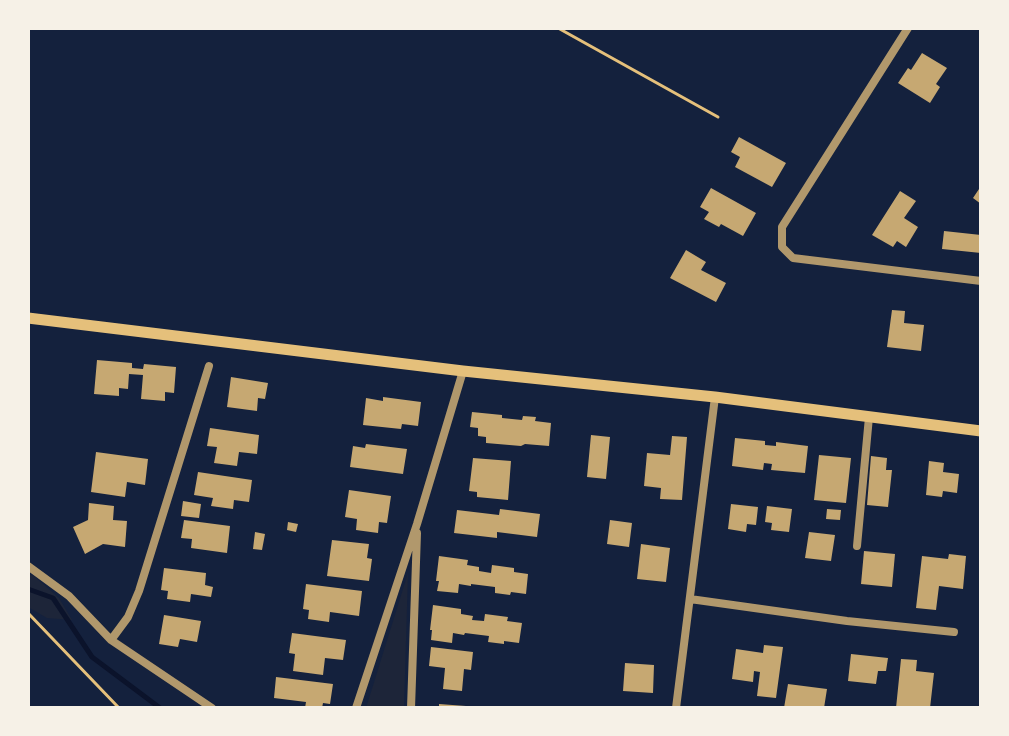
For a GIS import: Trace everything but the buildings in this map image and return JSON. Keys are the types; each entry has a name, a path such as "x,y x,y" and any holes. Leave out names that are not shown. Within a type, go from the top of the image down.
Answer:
{"main road":[{"path":"28,318 463,371 715,397 981,431"}],"street":[{"path":"908,28 782,227 782,247 793,258 981,281"},
{"path":"111,640 128,617 139,591 209,366"},
{"path":"356,708 417,524 463,371"},
{"path":"676,708 715,397"},
{"path":"857,546 869,417"},
{"path":"411,708 417,524"},
{"path":"28,566 69,596 111,640 212,708"},
{"path":"690,599 954,632"}],"path":[{"path":"558,28 718,117"},
{"path":"28,613 119,708"}],"shaded area":[{"path":"408,573 404,708 366,708"},
{"path":"28,574 59,598 72,620 47,618 28,607"}],"waterway":[{"path":"28,589 53,598 92,657 160,708"}]}
